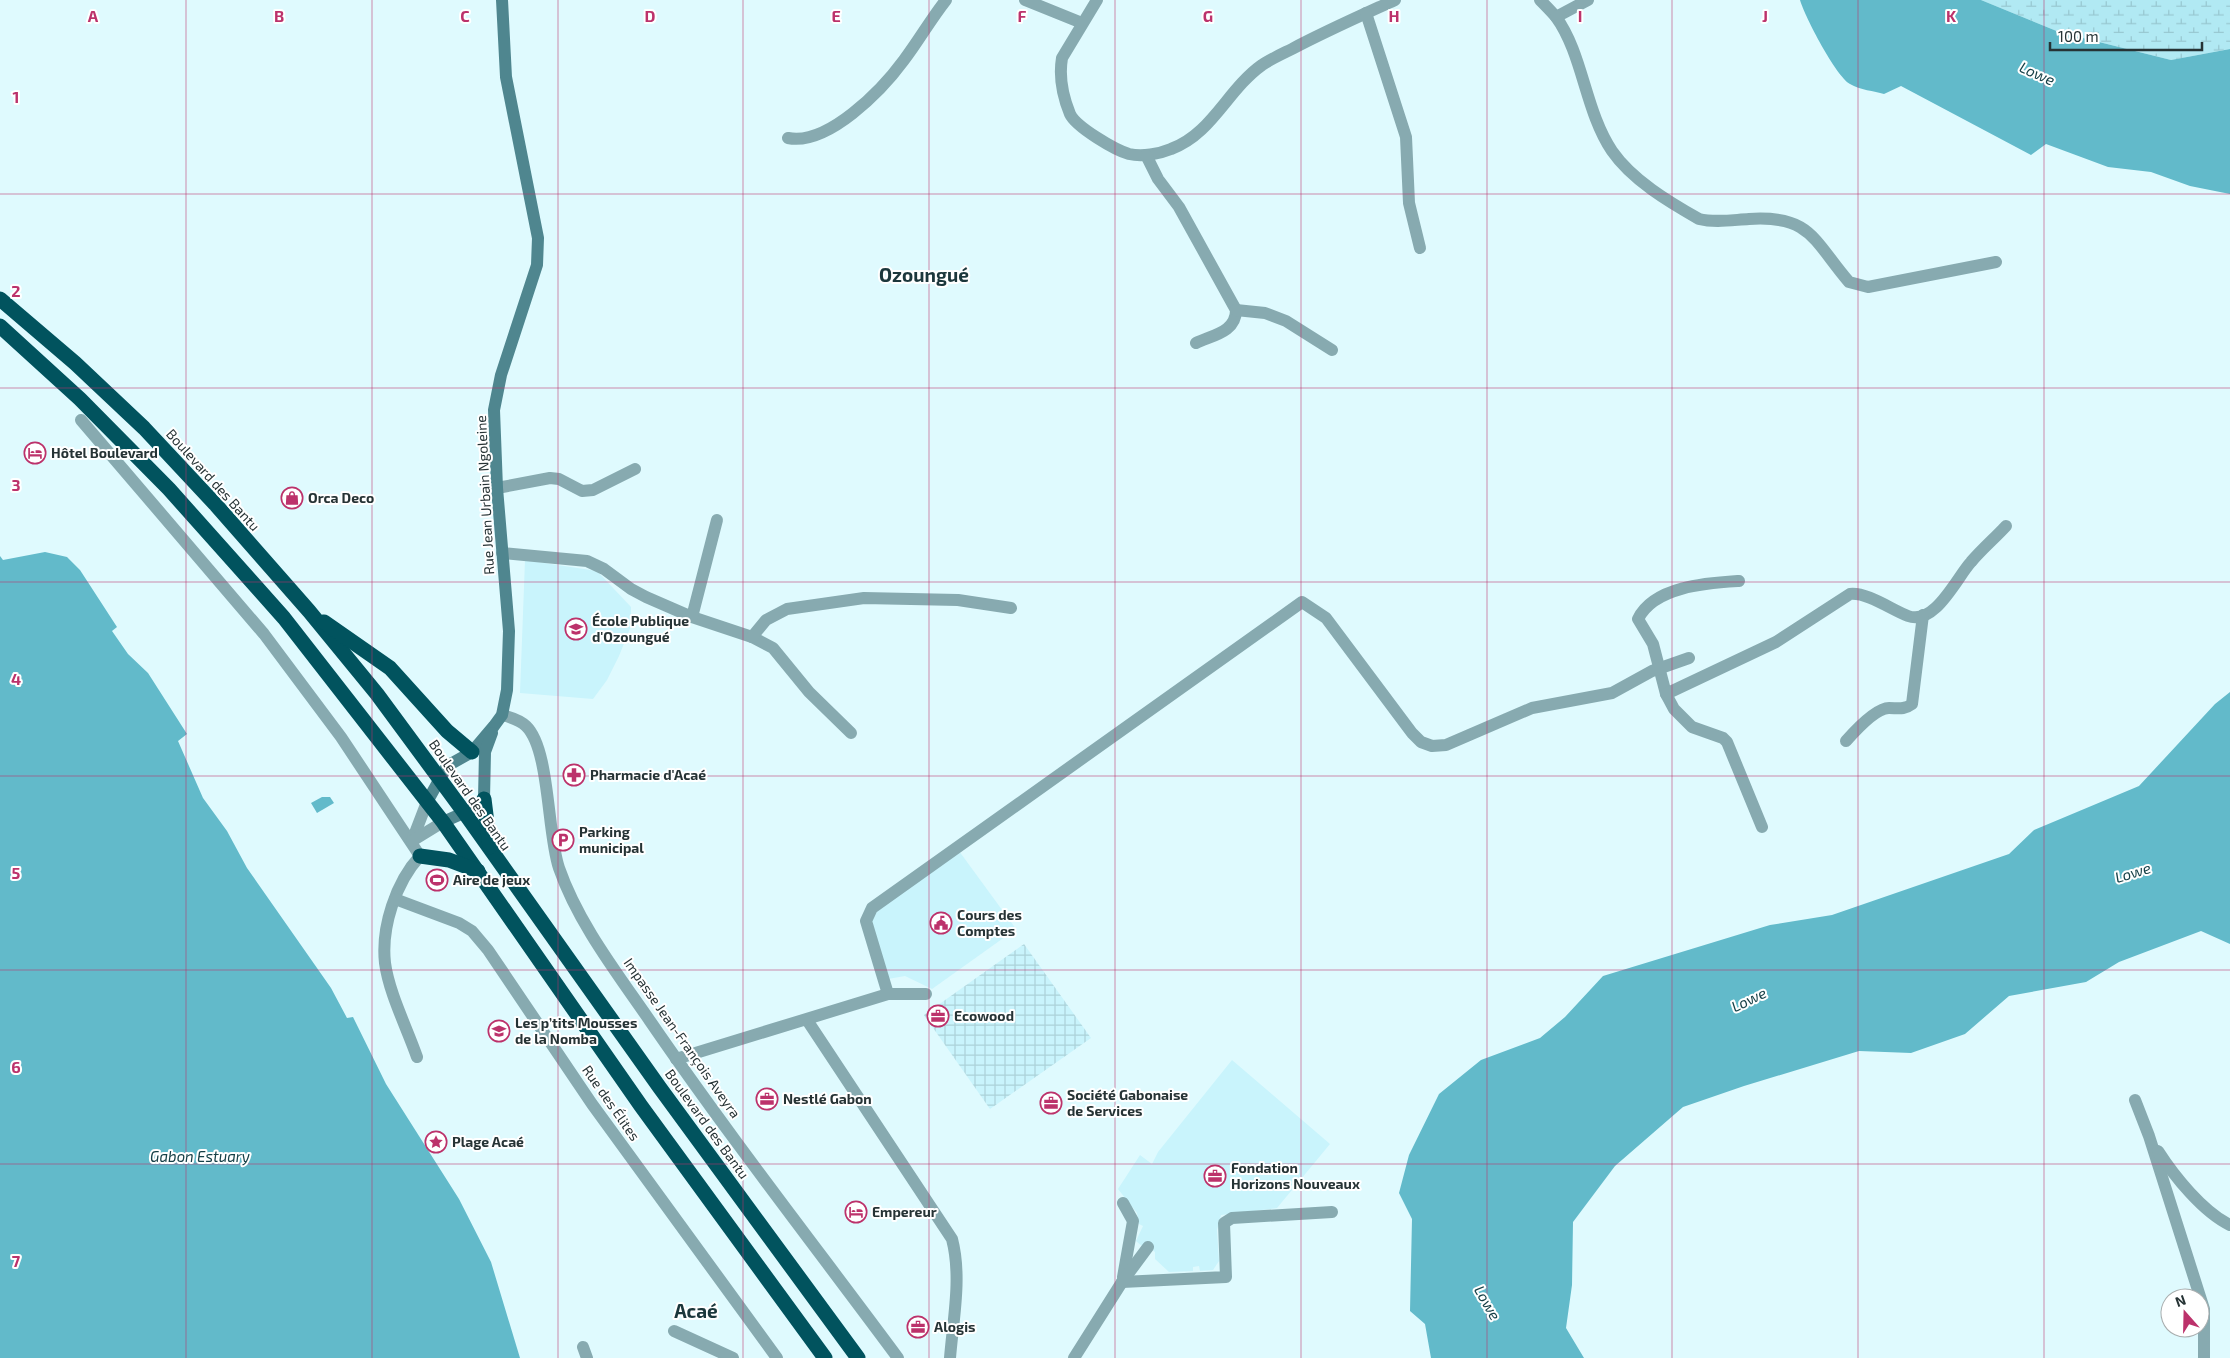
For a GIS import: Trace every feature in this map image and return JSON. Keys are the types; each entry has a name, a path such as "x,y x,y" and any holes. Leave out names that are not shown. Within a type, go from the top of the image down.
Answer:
{"highway":[{"name":"Boulevard des Bantu","path":"0,299 75,363 144,428 216,505 377,694 858,1358"},
{"path":"0,326 113,432 216,540 284,618 443,822 641,1106 825,1358"},
{"path":"308,611 390,668 447,731 472,752"},
{"path":"484,799 492,853"},
{"path":"420,856 449,860 478,871"}],"street":[{"name":"Rue Jean Urbain Ngoleine","path":"484,799 485,752 498,720 507,690 510,652 497,488 494,410 496,394 537,265 538,238 508,86 502,0"},
{"path":"788,138 809,139 822,133 868,100 903,62 946,0"},
{"path":"1025,0 1082,23"},
{"path":"1097,0 1066,49 1060,68 1062,86 1071,115 1084,128 1115,147 1130,154 1146,155 1176,147 1205,129 1245,80 1263,64 1395,0"},
{"path":"1540,0 1556,18 1578,68 1601,132 1612,152 1644,183 1699,219 1709,222 1770,218 1789,220 1803,227 1848,282 1857,286 1868,287 1996,262"},
{"path":"1556,18 1588,0"},
{"path":"1366,13 1406,137 1409,164 1409,203 1420,248"},
{"path":"1146,155 1158,179 1179,207 1236,310 1236,320 1230,328 1196,343"},
{"path":"1236,310 1266,313 1286,321 1332,350"},
{"path":"81,420 264,634 341,736 399,827 412,841 420,856 409,867 388,921 385,963 418,1057"},
{"path":"497,488 550,478 559,479 582,491 593,490 635,469"},
{"path":"692,618 717,520"},
{"path":"1666,694 1776,642 1850,594 1876,601 1909,617 1923,615 1946,597 1971,562 2006,526"},
{"path":"502,553 587,561 604,569 631,589 692,618 752,637 773,648 809,692 851,733"},
{"path":"1739,581 1708,583 1666,594 1639,616 1638,619 1654,644 1666,694 1674,710 1692,727 1723,738 1727,742 1762,827"},
{"path":"752,637 766,620 787,609 864,598 958,600 1011,608"},
{"path":"888,994 866,921 872,908 1302,602 1326,618 1412,732 1421,742 1432,746 1446,746 1498,721 1532,708 1612,693 1660,668 1689,658"},
{"path":"1846,741 1854,731 1884,709 1900,709 1912,704 1923,615"},
{"path":"412,841 427,802 440,779 454,760 472,752 498,720"},
{"name":"Impasse Jean-François Aveyra","path":"498,720 526,726 535,740 540,756 552,845 558,868 577,909 676,1059 898,1358"},
{"path":"412,841 443,822 477,807 484,799"},
{"name":"Rue des Élites","path":"395,900 459,923 472,931 488,950 592,1104 777,1358"},
{"path":"676,1059 888,994 926,994"},
{"path":"807,1020 952,1239 956,1253 956,1274 950,1358"},
{"path":"2135,1100 2149,1136 2204,1309 2204,1358"},
{"path":"2149,1136 2172,1173 2219,1220 2230,1225"},
{"path":"1122,1282 1133,1220 1123,1203"},
{"path":"1122,1282 1226,1277 1224,1223 1232,1218 1332,1212"},
{"path":"1074,1358 1122,1282 1148,1247"},
{"path":"674,1331 733,1358"}],"shaded area":[{"name":"École Publique d'Ozoungué","path":"525,560 597,571 631,607 631,626 619,656 607,680 593,699 520,693"},
{"name":"Cours des Comptes","path":"959,851 1016,929 932,989 905,976 888,979 867,918"},
{"path":"1024,944 1091,1038 990,1109 924,1015"},
{"name":"Fondation Horizons Nouveaux","path":"1232,1060 1330,1144 1277,1208 1221,1215 1217,1230 1219,1261 1213,1270 1200,1271 1199,1266 1193,1267 1193,1271 1169,1272 1155,1259 1155,1252 1145,1244 1143,1247 1136,1241 1143,1226 1139,1224 1137,1213 1118,1189 1140,1155 1152,1164 1158,1152"}],"green space":[{"path":"1981,0 2230,0 2230,49 2171,60 2059,32"}],"water":[{"name":"Lowe","path":"1800,0 1981,0 2059,32 2171,60 2230,49 2230,194 2190,186 2151,172 2108,167 2046,144 2031,155 1901,86 1884,94 1854,86 1844,79 1829,58 1814,32"},
{"name":"Gabon Estuary","path":"45,552 67,557 80,570 117,627 112,631 128,654 148,673 187,734 178,741 203,798 227,831 247,868 331,988 347,1018 353,1017 386,1084 459,1199 491,1262 520,1358 0,1358 0,556 3,560"},
{"name":"Lowe","path":"2230,692 2230,944 2201,931 2119,962 2086,982 2009,996 1965,1034 1911,1053 1859,1051 1744,1086 1683,1107 1615,1166 1573,1222 1572,1285 1566,1328 1584,1358 1431,1358 1425,1324 1410,1311 1412,1219 1399,1193 1409,1155 1439,1094 1481,1060 1540,1038 1565,1017 1603,976 1770,925 1832,915 2009,854 2034,830 2139,786 2215,704"},
{"path":"322,797 330,797 334,803 317,813 311,803"}],"place":[{"name":"Hôtel Boulevard","path":"35,453"},
{"name":"Orca Deco","path":"292,498"},
{"name":"École Publique d'Ozoungué","path":"576,629"},
{"name":"Pharmacie d'Acaé","path":"574,775"},
{"name":"Parking municipal","path":"563,840"},
{"name":"Aire de jeux","path":"437,880"},
{"name":"Cours des Comptes","path":"941,923"},
{"name":"Ecowood","path":"938,1016"},
{"name":"Les p’tits Mousses de la Nomba","path":"499,1031"},
{"name":"Nestlé Gabon","path":"767,1099"},
{"name":"Société Gabonaise de Services","path":"1051,1103"},
{"name":"Plage Acaé","path":"436,1142"},
{"name":"Fondation Horizons Nouveaux","path":"1215,1176"},
{"name":"Empereur","path":"856,1212"},
{"name":"Alogis","path":"918,1327"}],"district":[{"name":"Ozoungué","path":"924,275"},
{"name":"Acaé","path":"696,1311"}]}
